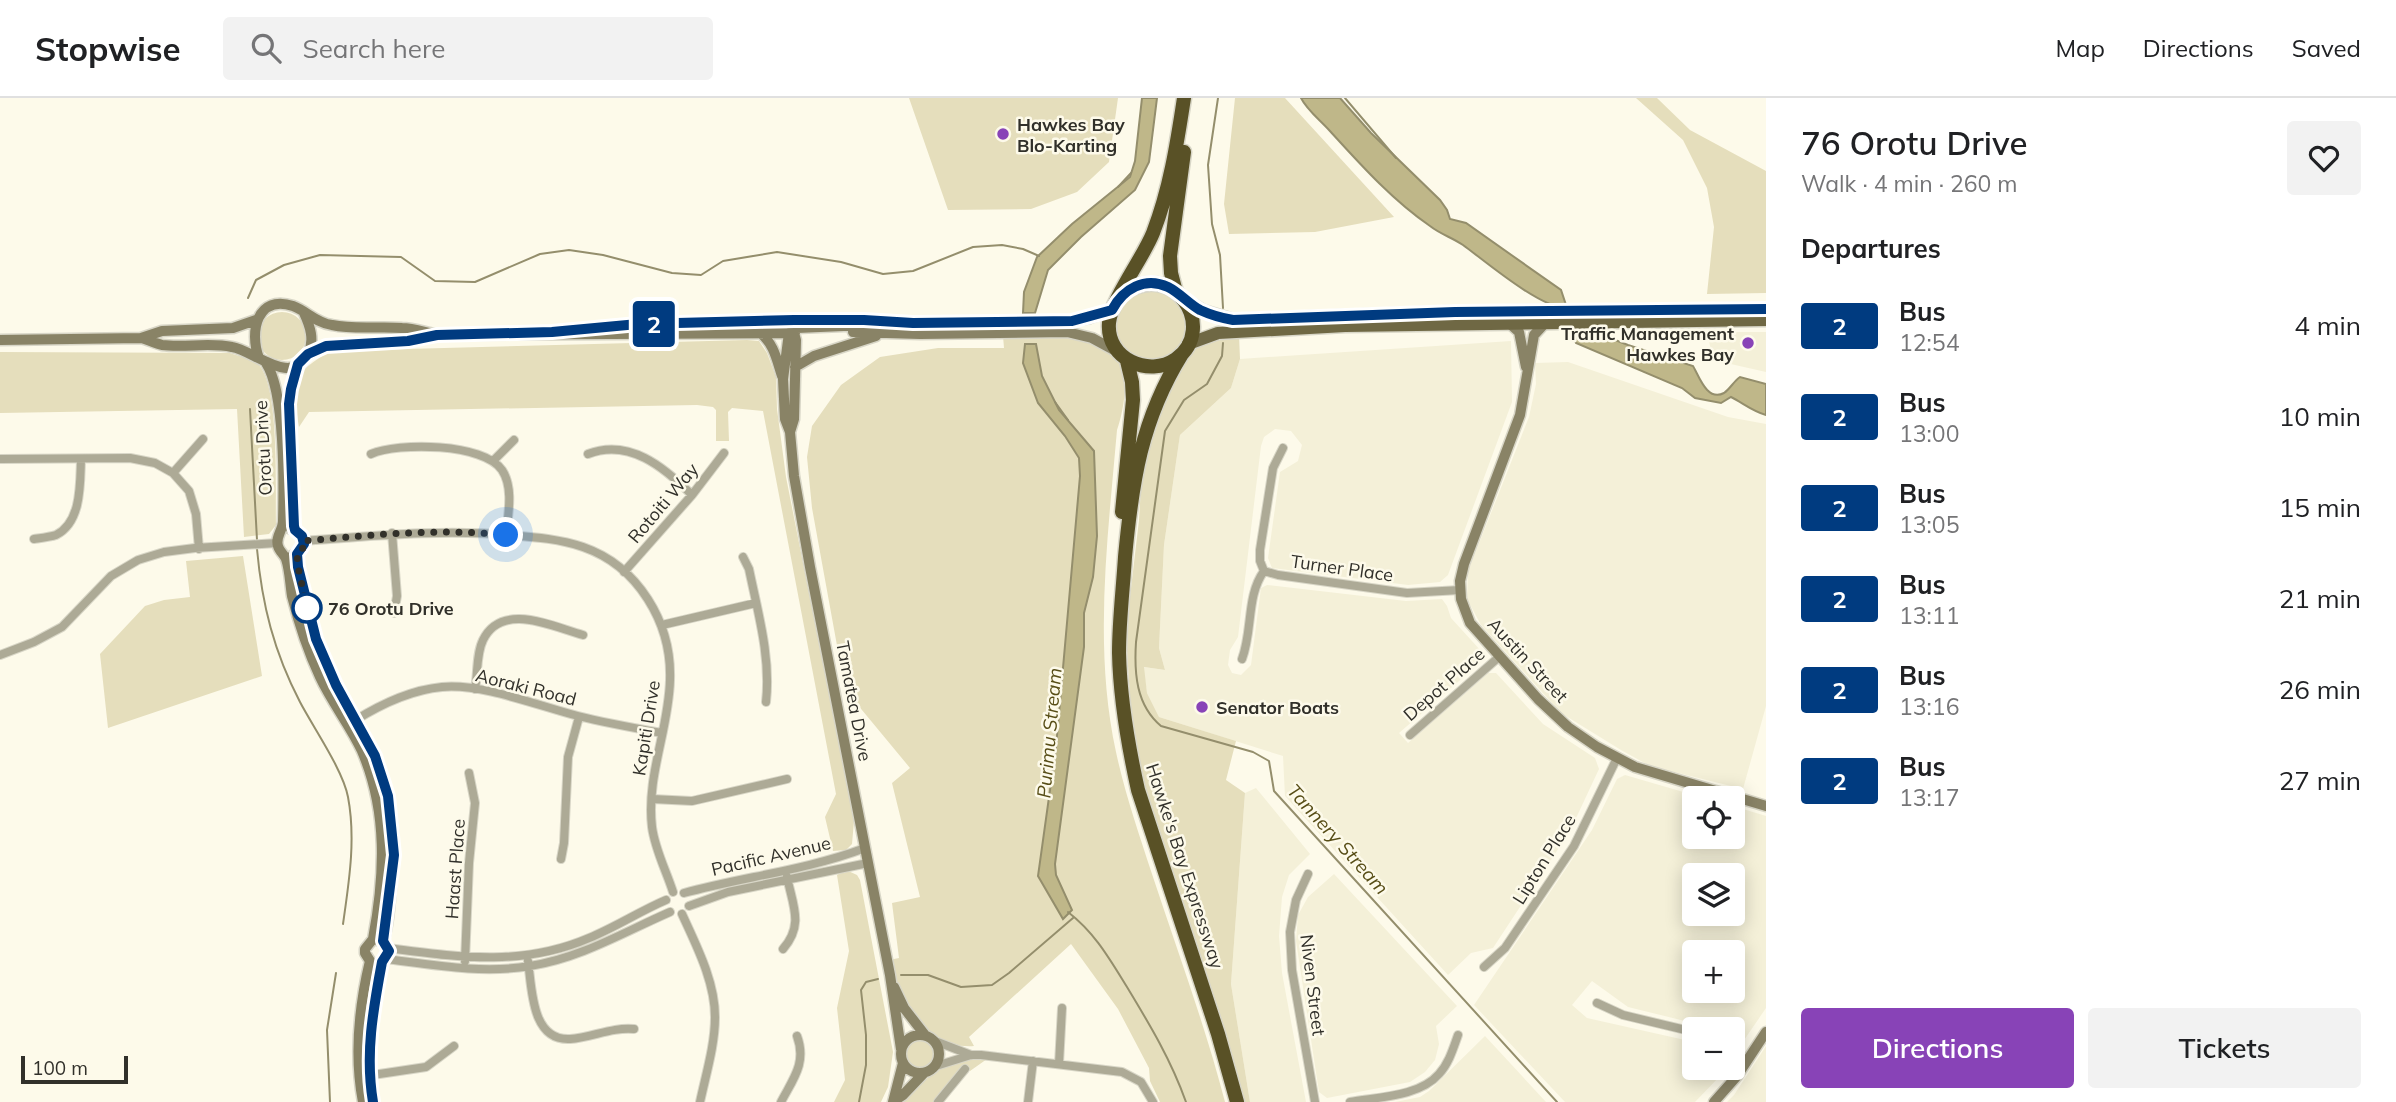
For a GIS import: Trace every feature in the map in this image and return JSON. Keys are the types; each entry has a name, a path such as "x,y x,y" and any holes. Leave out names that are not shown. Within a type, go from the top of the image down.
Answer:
{"highway":[{"path":"1184,98 1166,196 1145,252 1112,310 1109,327 1123,357 1144,367 1156,367 1173,361 1185,349 1193,323 1171,273 1170,256 1191,98"},
{"path":"1120,296 1133,287 1147,284 1165,286 1180,295"},
{"name":"Hawke's Bay Expressway","path":"1185,349 1153,408 1138,459 1128,531 1119,653 1130,756 1138,790 1215,1024 1237,1102"},
{"name":"Hawke's Bay Expressway","path":"1123,357 1132,382 1133,400 1115,569 1113,645 1119,725 1137,805 1205,1011 1231,1102"}],"main road":[{"path":"1180,295 1203,311 1233,320 1455,312 1766,309"},
{"path":"0,340 141,338 162,331 233,328 256,320 266,309 279,304 293,306 317,321 330,325 404,328 437,335"},
{"path":"638,324 783,327 791,332 809,327 1072,321 1112,310"},
{"path":"304,313 312,332 308,354"},
{"path":"256,320 253,340 262,360"},
{"path":"552,332 638,324 806,320 913,323"},
{"path":"1185,349 1209,335 1253,330 1547,321 1766,320"},
{"path":"1460,590 1464,564 1520,415 1534,335 1547,321"},
{"path":"1507,322 1519,332 1527,369"},
{"path":"141,338 162,345 230,346 282,368 298,364 308,354 326,346 408,341 437,335 552,332 1067,332 1092,338 1123,357"},
{"name":"Tamatea Drive","path":"790,432 794,419 796,340 791,332"},
{"name":"Tamatea Drive","path":"791,332 783,379 785,419 790,432 794,476 810,567 890,975 901,1049"},
{"path":"795,367 814,356 842,346 869,337 899,332"},
{"path":"760,333 773,349 783,379"},
{"name":"Orotu Drive","path":"262,360 275,379 281,418 284,519 280,543 296,610 321,678 352,722"},
{"name":"Orotu Drive","path":"295,530 289,404 298,364"},
{"path":"287,530 295,530 302,536 303,548 290,556 280,543 287,530"},
{"name":"Orotu Drive","path":"297,554 301,584 316,639 352,722 382,822 380,952 361,1010 358,1049 373,1102"},
{"name":"Austin Street","path":"1460,590 1466,615 1499,657 1568,727 1617,758 1647,772 1766,806"},
{"name":"Tamatea Drive","path":"890,975 904,1008 930,1038"},
{"path":"1745,1064 1766,1032"},
{"path":"909,1038 930,1038 938,1046 940,1055 936,1066 924,1073 903,1095 893,1101 902,1063 901,1049 909,1038"},
{"path":"902,1063 912,1071 924,1073"},
{"name":"Orotu Drive","path":"363,1102 364,1076"},
{"path":"1714,1102 1732,1080"}],"street":[{"path":"173,473 203,439"},
{"path":"494,461 513,440"},
{"path":"371,454 384,448 447,449 479,454 494,461 503,472 509,490 506,535"},
{"path":"588,454 615,448 640,456 659,465 692,495"},
{"name":"Turner Place","path":"1283,448 1273,468 1260,550 1260,561 1265,571 1408,593 1460,590"},
{"name":"Rotoiti Way","path":"624,572 692,495 724,453"},
{"path":"0,459 130,458 155,463 173,473 189,491 194,504 199,549"},
{"path":"34,539 56,535 68,525 79,492 81,459"},
{"name":"Kapiti Drive","path":"303,541 451,531 506,535 584,547 624,572 645,594 662,625 668,653 670,681 654,772 652,828 670,896"},
{"path":"392,533 397,596 394,613"},
{"path":"0,655 34,642 62,627 99,587 124,567 164,552 280,543"},
{"path":"743,557 749,569 768,671 766,702"},
{"path":"1242,659 1247,646 1254,588 1265,571"},
{"path":"662,625 756,603"},
{"path":"475,689 484,639 499,624 510,619 523,618 583,635"},
{"name":"Depot Place","path":"1410,735 1499,657"},
{"name":"Aoraki Road","path":"352,722 413,692 451,686 475,689 579,716 662,733"},
{"path":"561,859 568,757 579,716"},
{"name":"Lipton Place","path":"1484,967 1505,948 1574,846 1617,758"},
{"name":"Haast Place","path":"465,968 469,863 475,803 469,773"},
{"path":"652,799 692,801 787,779"},
{"name":"Pacific Avenue","path":"684,892 843,856 865,848"},
{"name":"Pacific Avenue","path":"689,906 728,892 868,863"},
{"path":"783,949 791,940 796,927 786,869"},
{"name":"Niven Street","path":"1308,874 1296,900 1290,932 1292,970 1315,1102"},
{"path":"380,952 465,958 527,955 558,949 589,938 670,896 684,892 689,898 689,906 682,914"},
{"path":"670,896 667,906 670,912"},
{"path":"380,952 465,968 529,966 589,950 670,912 682,914"},
{"path":"682,914 707,975 714,1002 714,1031 700,1102"},
{"path":"527,955 538,1018 550,1032 570,1039 614,1028 635,1029"},
{"path":"1597,1003 1623,1015 1682,1029"},
{"path":"1059,1064 1062,1008"},
{"path":"1350,1102 1409,1091 1432,1081 1447,1062 1458,1035"},
{"path":"781,1102 802,1062 797,1037"},
{"path":"930,1038 971,1055 1122,1072 1131,1075 1147,1088 1153,1102"},
{"path":"364,1076 426,1067 454,1046"},
{"path":"936,1066 971,1055"},
{"path":"1028,1102 1033,1061"},
{"path":"938,1102 965,1069"}],"shaded area":[{"path":"909,98 1118,98 1109,162 1077,192 1031,209 948,210"},
{"path":"1142,98 1157,98 1149,162 1135,190 1048,270 1035,313 1023,313 1024,292 1037,257 1072,224 1130,177 1135,161"},
{"path":"1235,98 1285,98 1394,217 1315,232 1229,234 1224,204"},
{"path":"1301,98 1340,98 1371,133 1440,200 1450,219 1466,223 1561,290 1567,308 1528,293 1463,245 1416,216 1365,168 1310,111"},
{"path":"1636,98 1657,98 1690,130 1766,171 1766,293 1707,294 1714,227 1707,188 1683,140"},
{"path":"1151,289 1171,295 1181,305 1187,325 1181,345 1171,355 1151,361 1131,355 1121,345 1115,325 1121,305 1131,295"},
{"path":"282,312 299,319 306,336 299,353 282,360 265,353 258,336 265,319"},
{"path":"1571,332 1595,332 1693,366 1704,387 1713,394 1724,393 1740,377 1766,384 1766,415 1731,397 1721,403 1695,398 1682,388 1576,343"},
{"path":"1707,332 1766,332 1766,372 1713,360"},
{"path":"1239,335 1240,359 1231,388 1180,435 1164,545 1159,648 1165,670 1144,667 1147,693 1159,717 1236,741 1226,780 1245,793 1231,984 1250,1102 1242,1102 1228,1040 1153,818 1139,768 1132,728 1127,650 1143,455 1152,428 1174,377 1192,351 1210,340"},
{"path":"1003,336 1071,337 1104,348 1121,365 1125,380 1124,397 1117,430 1104,591 1105,672 1109,712 1128,799 1200,1016 1225,1102 1160,1102 1150,1081 1149,1068 1118,1009 1071,944 969,1037 974,1046 946,1042 920,1027 907,1013 896,987 889,960 899,958 892,903 920,897 892,783 910,768 857,704 848,706 812,508 807,457 812,426 841,385 880,357 938,348 1004,348"},
{"path":"759,341 767,353 776,377 777,409 786,477 854,821 852,844 846,850 833,851 825,817 836,794 763,411 732,408 728,412 729,441 716,441 716,410 713,407 697,405 309,412 299,427 295,400 297,382 308,366 331,351"},
{"path":"1511,341 1512,402 1448,575 1440,582 1408,585 1272,568 1268,558 1280,472 1298,461 1302,445 1291,431 1275,429 1264,437 1238,637 1230,650 1228,665 1232,673 1241,675 1251,665 1261,588 1267,585 1406,601 1442,599 1451,618 1482,652 1481,662 1399,733 1408,743 1488,673 1496,673 1543,724 1595,758 1599,769 1570,831 1493,948 1471,953 1448,975 1285,796 1283,756 1159,717 1147,693 1143,667 1165,670 1159,648 1164,545 1180,435 1231,388 1240,359"},
{"path":"1025,344 1036,344 1042,376 1059,410 1094,451 1097,536 1093,577 1084,613 1084,647 1055,864 1056,875 1072,910 1063,919 1038,876 1056,747 1080,476 1079,458 1038,403 1023,363"},
{"path":"0,352 230,353 256,363 266,377 273,417 276,525 269,534 244,537 237,409 0,413"},
{"path":"1568,362 1728,417 1766,424 1766,706 1744,786 1731,786 1650,766 1561,713 1481,625 1467,599 1468,571 1529,417 1536,384 1535,363"},
{"path":"243,556 262,676 108,728 100,654 145,606 164,600 190,597 186,561"},
{"path":"1625,775 1682,792 1682,849 1745,849 1745,810 1766,816 1766,1008 1745,1039 1745,1017 1682,1017 1682,1020 1628,1007 1592,981 1572,1005 1587,1018 1682,1039 1682,1080 1716,1080 1695,1102 1565,1102 1474,1005 1592,830 1617,779"},
{"path":"1256,788 1310,854 1289,875 1282,897 1279,936 1282,973 1306,1102 1250,1102 1231,984 1245,793"},
{"path":"846,870 857,875 860,880 893,1052 888,1087 881,1102 834,1102 845,1080 837,1008 849,951 837,875"},
{"path":"1334,874 1457,1006 1436,1026 1439,1044 1435,1060 1425,1072 1410,1082 1327,1098 1319,1092 1296,941 1298,915 1308,897"},
{"path":"1485,1036 1546,1102 1395,1102 1420,1097 1429,1091"},
{"path":"920,1040 930,1044 934,1054 930,1064 920,1068 910,1064 906,1054 910,1044"},
{"path":"1766,1046 1766,1102 1727,1102"},
{"path":"987,1059 970,1071 964,1066 933,1102 903,1102 917,1086 933,1074 960,1061"}],"waterway":[{"name":"Tannery Stream","path":"1218,98 1208,165 1212,224 1220,255 1223,308"},
{"path":"1345,98 1396,158"},
{"name":"Purimu Stream","path":"1118,187 1131,173"},
{"path":"248,298 256,280 284,265 320,255 401,257 435,281 475,282 540,254 569,250 603,255 672,273 701,275 723,261 777,252 841,262 883,274 913,271 973,247 1002,245 1023,249 1039,256"},
{"name":"Tannery Stream","path":"1223,343 1222,356 1207,384 1184,400 1165,431 1136,642 1136,677 1146,708 1161,726 1253,752 1269,761 1274,791 1557,1102"},
{"name":"Purimu Stream","path":"1055,402 1068,420"},
{"path":"250,409 257,540"},
{"path":"257,549 262,590 276,646 300,702 334,762 348,797 352,845 343,924"},
{"name":"Purimu Stream","path":"1068,912 1094,937 1108,956 1160,1043 1186,1102"},
{"path":"901,975 928,975 961,987 992,985 1073,918"},
{"path":"330,1102 327,1030 336,973"},
{"path":"859,1102 866,1065 861,990 866,982 878,979"}],"bus line":[{"name":"2","path":"373,1102 369,1076 369,1040 382,962 389,951 383,941 393,876 393,834 382,775 367,739 336,685 316,639 298,567 297,554 304,544 302,536 294,526 289,404 298,364 308,354 326,346 408,341 437,335 552,332 638,324 794,320 913,323 1072,321 1112,310 1123,293 1133,287 1147,284 1169,288 1203,311 1233,320 1455,312 1766,309"}],"place":[{"name":"Hawkes Bay Blo-Karting","path":"1003,134"},
{"name":"Traffic Management Hawkes Bay","path":"1748,343"},
{"name":"76 Orotu Drive","path":"307,608"},
{"name":"Senator Boats","path":"1202,707"}],"route":[{"path":"307,608 297,554 303,548 303,541 425,532 506,535"}]}
